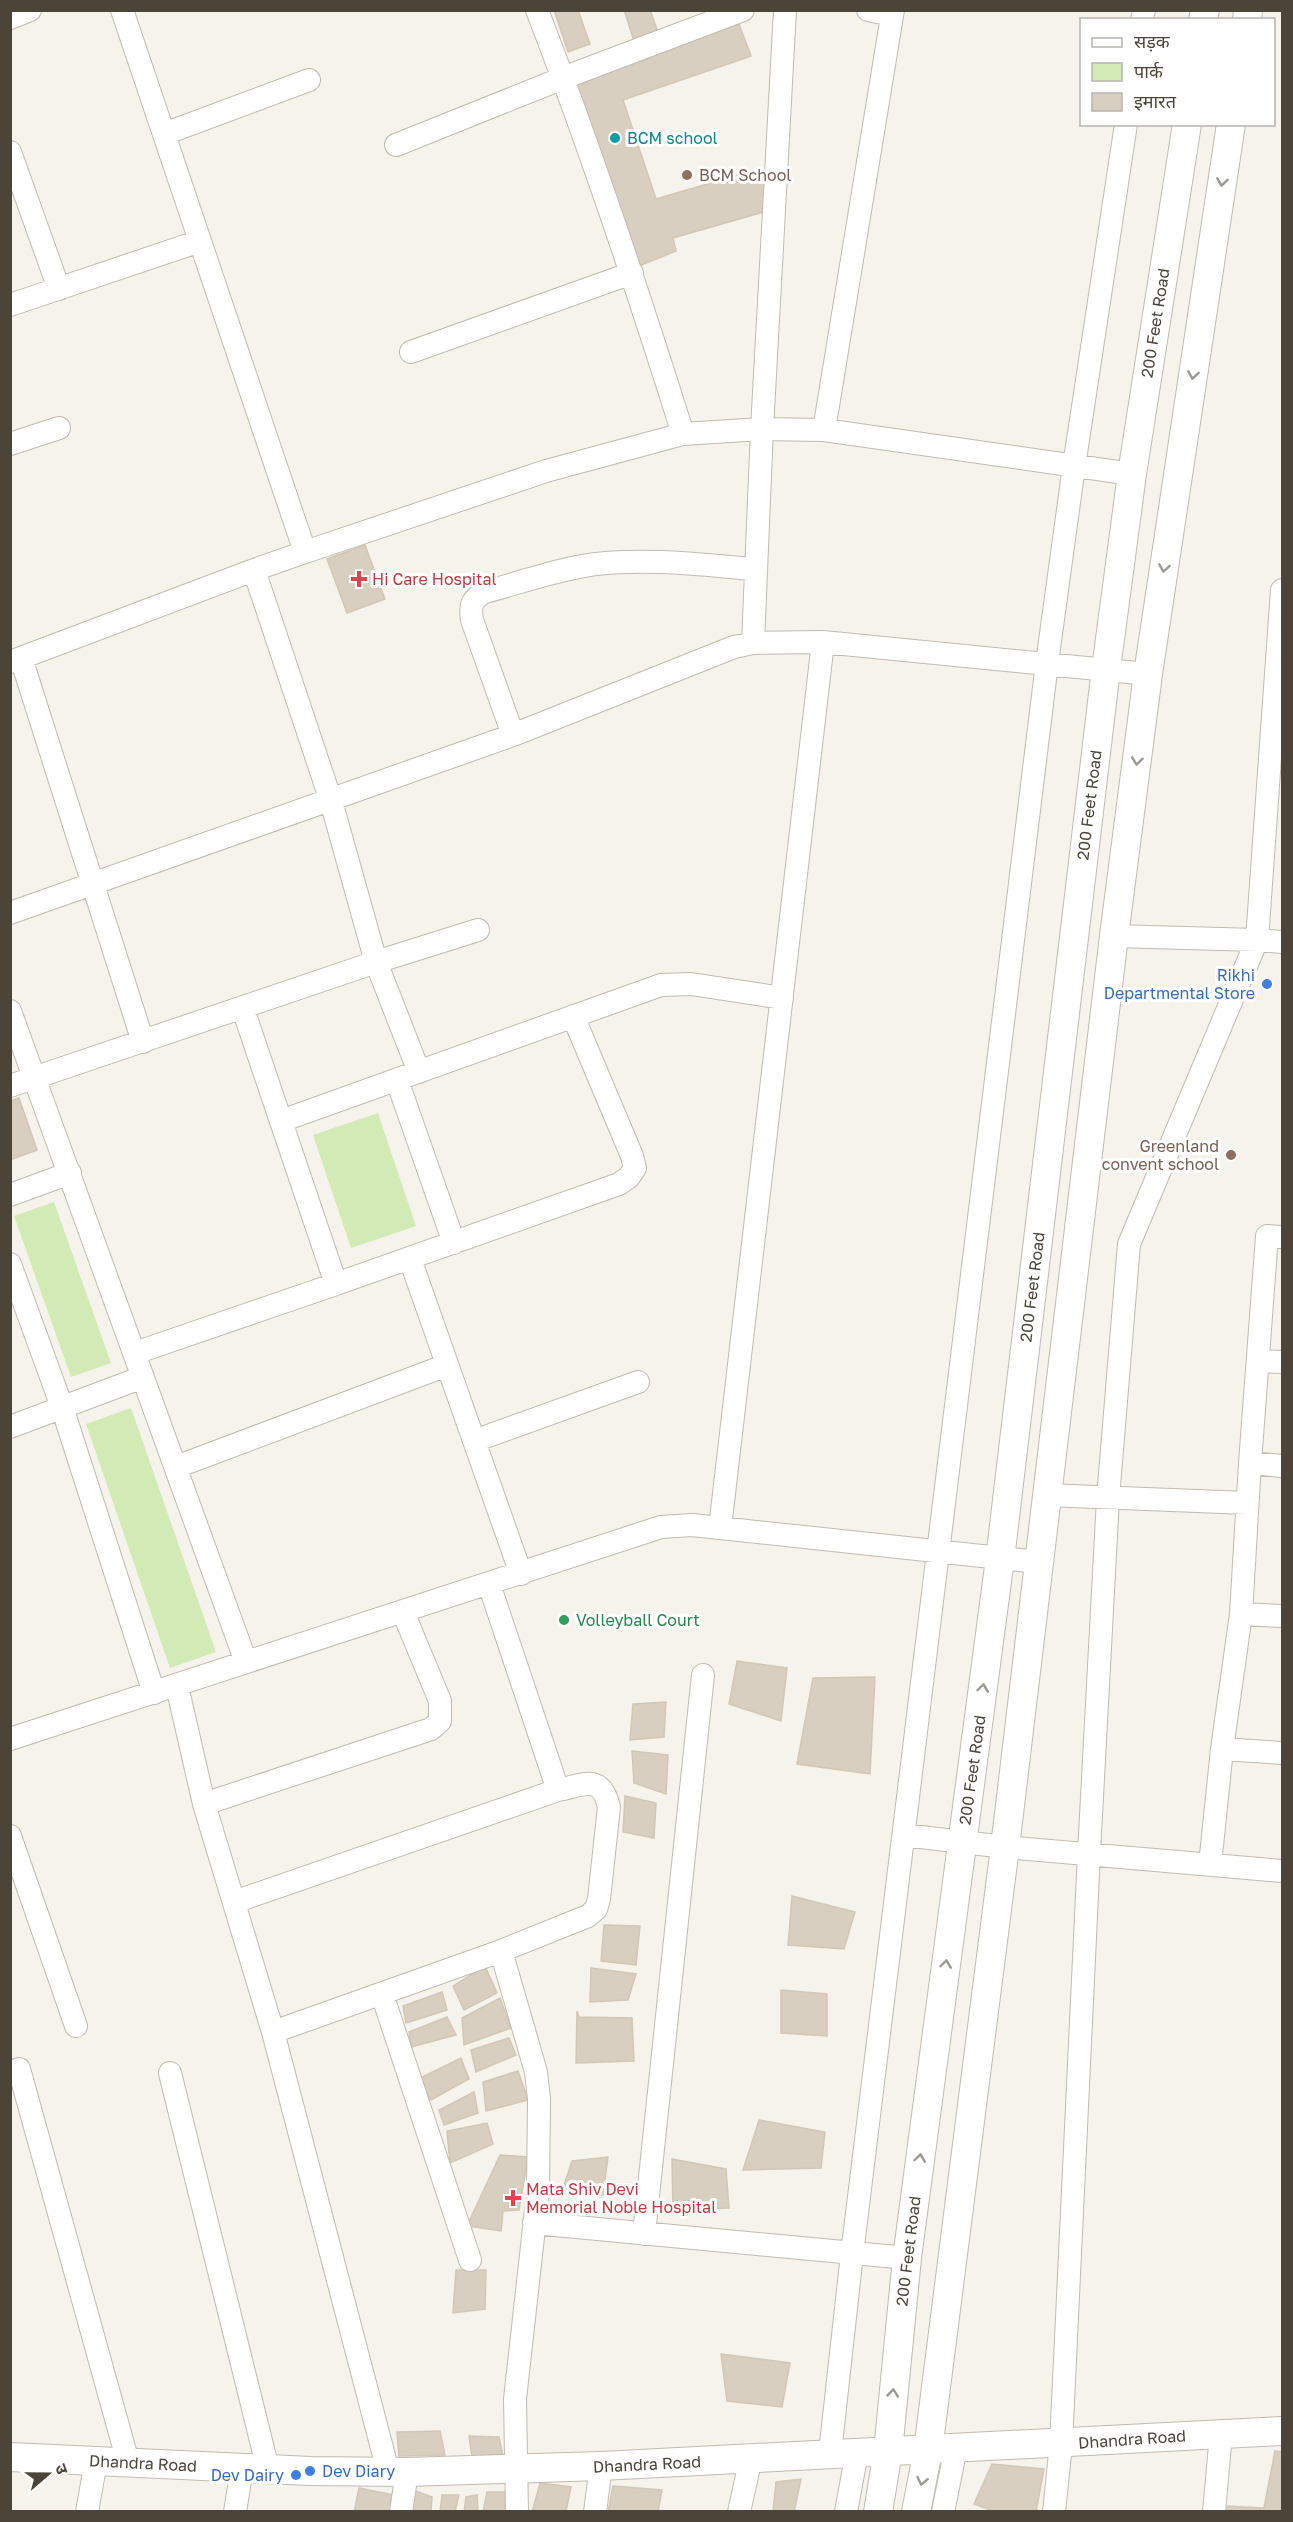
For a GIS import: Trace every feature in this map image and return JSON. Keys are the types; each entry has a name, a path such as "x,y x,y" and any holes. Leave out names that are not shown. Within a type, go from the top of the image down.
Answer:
{"street":[{"path":"10,18 30,10"},
{"path":"122,10 305,552"},
{"path":"537,10 632,273 682,434"},
{"path":"396,145 563,78 743,10"},
{"path":"753,643 762,429 785,10"},
{"path":"825,430 893,13 868,10"},
{"path":"164,134 309,80"},
{"path":"846,2511 844,2453 852,2254 1047,663 1074,466 1126,126"},
{"name":"200 Feet Road","path":"878,2511 888,2451 907,2258 1000,1558 1106,669 1132,474 1187,126"},
{"path":"943,2511 942,2449 1005,1847 1038,1562 1148,674 1231,126"},
{"path":"11,157 58,289"},
{"path":"10,305 200,241"},
{"path":"411,352 632,273"},
{"path":"10,444 59,428"},
{"path":"143,1042 16,660 305,552 546,471 682,434 762,429 825,430 1132,474"},
{"path":"513,735 472,620 470,605 476,597 484,592 594,564 669,563 755,569"},
{"path":"254,570 332,801 376,962 419,1072"},
{"path":"1054,2511 1061,2444 1108,1498 1129,1244 1257,939 1274,826 1282,590"},
{"path":"10,913 332,801 513,735 734,647 753,643 823,642 1148,674"},
{"path":"720,1528 823,642"},
{"path":"10,1086 243,1009 376,962 478,930"},
{"path":"1114,936 1257,939 1282,942"},
{"path":"281,1121 654,987 675,983 782,998"},
{"path":"243,1009 336,1284"},
{"path":"10,1011 246,1662"},
{"path":"135,1353 410,1259 619,1184 629,1177 635,1168 632,1156 573,1016"},
{"path":"398,1080 454,1243"},
{"path":"10,1195 70,1173"},
{"path":"1210,1865 1222,1749 1241,1614 1267,1236 1282,1237"},
{"path":"410,1259 521,1574"},
{"path":"10,1264 62,1407 154,1693"},
{"path":"1258,1361 1282,1362"},
{"path":"176,1467 447,1365"},
{"path":"10,1426 143,1377"},
{"path":"474,1441 638,1382"},
{"path":"1250,1463 1282,1466"},
{"path":"1046,1496 1247,1503"},
{"path":"10,1738 177,1686 661,1527 680,1525 720,1528 1038,1562"},
{"path":"489,1584 558,1790"},
{"path":"204,1804 430,1729 440,1721 440,1701 403,1612"},
{"path":"1241,1614 1282,1616"},
{"path":"644,2234 703,1675"},
{"path":"177,1686 204,1804 273,2032 397,2472 401,2511"},
{"path":"1222,1749 1282,1753"},
{"path":"234,1902 558,1790 593,1783 601,1787 606,1795 609,1807 596,1909 579,1921 501,1952 273,2032"},
{"path":"904,1835 962,1843 1282,1871"},
{"path":"10,1836 76,2026"},
{"path":"501,1952 536,2073 538,2090 539,2168 515,2399 517,2511"},
{"path":"382,1994 470,2260"},
{"path":"19,2069 128,2463"},
{"path":"170,2073 255,2468 235,2511"},
{"path":"534,2223 907,2258"},
{"name":"Dhandra Road","path":"10,2457 397,2472 516,2470 1282,2431"},
{"path":"1215,2511 1221,2434"},
{"path":"916,2511 942,2449"},
{"path":"739,2511 751,2458"},
{"path":"87,2511 96,2461"},
{"path":"595,2511 601,2466"}],"green space":[{"path":"378,1113 416,1226 351,1248 313,1135"},
{"path":"54,1202 111,1363 71,1377 14,1216"},
{"path":"131,1408 216,1652 170,1668 86,1424"}],"building":[{"path":"554,10 578,10 590,44 568,52"},
{"path":"624,10 650,10 658,32 634,41"},
{"name":"BCM school","path":"739,24 751,56 623,100 656,199 738,175 770,176 767,211 673,238 676,251 639,266 573,80"},
{"path":"365,545 385,599 347,613 327,559"},
{"path":"19,1098 37,1150 10,1160 10,1101"},
{"path":"737,1661 787,1668 781,1721 729,1704"},
{"path":"875,1677 870,1774 797,1764 813,1678"},
{"path":"666,1702 664,1737 630,1740 633,1704"},
{"path":"632,1751 668,1755 666,1794 634,1783"},
{"path":"625,1796 656,1803 654,1838 623,1832"},
{"path":"792,1896 855,1912 844,1949 788,1945"},
{"path":"604,1925 640,1926 636,1965 601,1961"},
{"path":"485,1966 497,1993 464,2010 453,1986"},
{"path":"591,1968 636,1974 628,2000 590,2002"},
{"path":"781,1990 827,1994 827,2036 781,2033"},
{"path":"442,1992 447,2010 406,2023 403,2006"},
{"path":"500,1998 511,2028 464,2045 462,2018"},
{"path":"577,2011 579,2017 632,2018 634,2061 576,2063"},
{"path":"447,2017 456,2035 411,2047 409,2032"},
{"path":"509,2038 516,2055 476,2072 471,2050"},
{"path":"461,2058 469,2079 431,2100 418,2079"},
{"path":"518,2071 528,2100 486,2111 483,2082"},
{"path":"474,2092 478,2113 444,2125 439,2110"},
{"path":"759,2120 825,2132 821,2168 743,2170"},
{"path":"487,2123 493,2144 450,2163 447,2131"},
{"path":"500,2155 528,2157 519,2210 503,2211 501,2231 467,2226"},
{"path":"608,2157 603,2195 562,2191 572,2161"},
{"path":"672,2159 726,2169 729,2208 673,2211"},
{"path":"456,2270 486,2270 485,2309 453,2313"},
{"path":"721,2354 790,2363 782,2407 727,2401"},
{"path":"440,2431 445,2455 399,2456 397,2432"},
{"path":"469,2436 499,2437 503,2457 472,2457"},
{"path":"1275,2451 1282,2452 1282,2512 1227,2512 1227,2506 1264,2508"},
{"path":"992,2464 1044,2469 1036,2512 996,2512 974,2504"},
{"path":"801,2479 794,2512 773,2512 776,2482"},
{"path":"540,2483 571,2487 566,2512 532,2512"},
{"path":"613,2486 662,2490 658,2512 608,2512"},
{"path":"359,2488 400,2496 397,2512 354,2512"},
{"path":"413,2490 432,2497 431,2512 413,2512"},
{"path":"487,2492 505,2492 505,2512 483,2512"},
{"path":"442,2495 459,2495 455,2512 440,2512"},
{"path":"477,2495 478,2512 464,2512 466,2497"}],"place":[{"name":"BCM school","path":"615,138"},
{"name":"BCM School","path":"687,175"},
{"name":"Hi Care Hospital","path":"359,579"},
{"name":"Rikhi Departmental Store","path":"1267,984"},
{"name":"Greenland convent school","path":"1231,1155"},
{"name":"Volleyball Court","path":"564,1620"},
{"name":"Mata Shiv Devi Memorial Noble Hospital","path":"513,2198"},
{"name":"Dev Diary","path":"310,2471"},
{"name":"Dev Dairy","path":"296,2475"}]}
